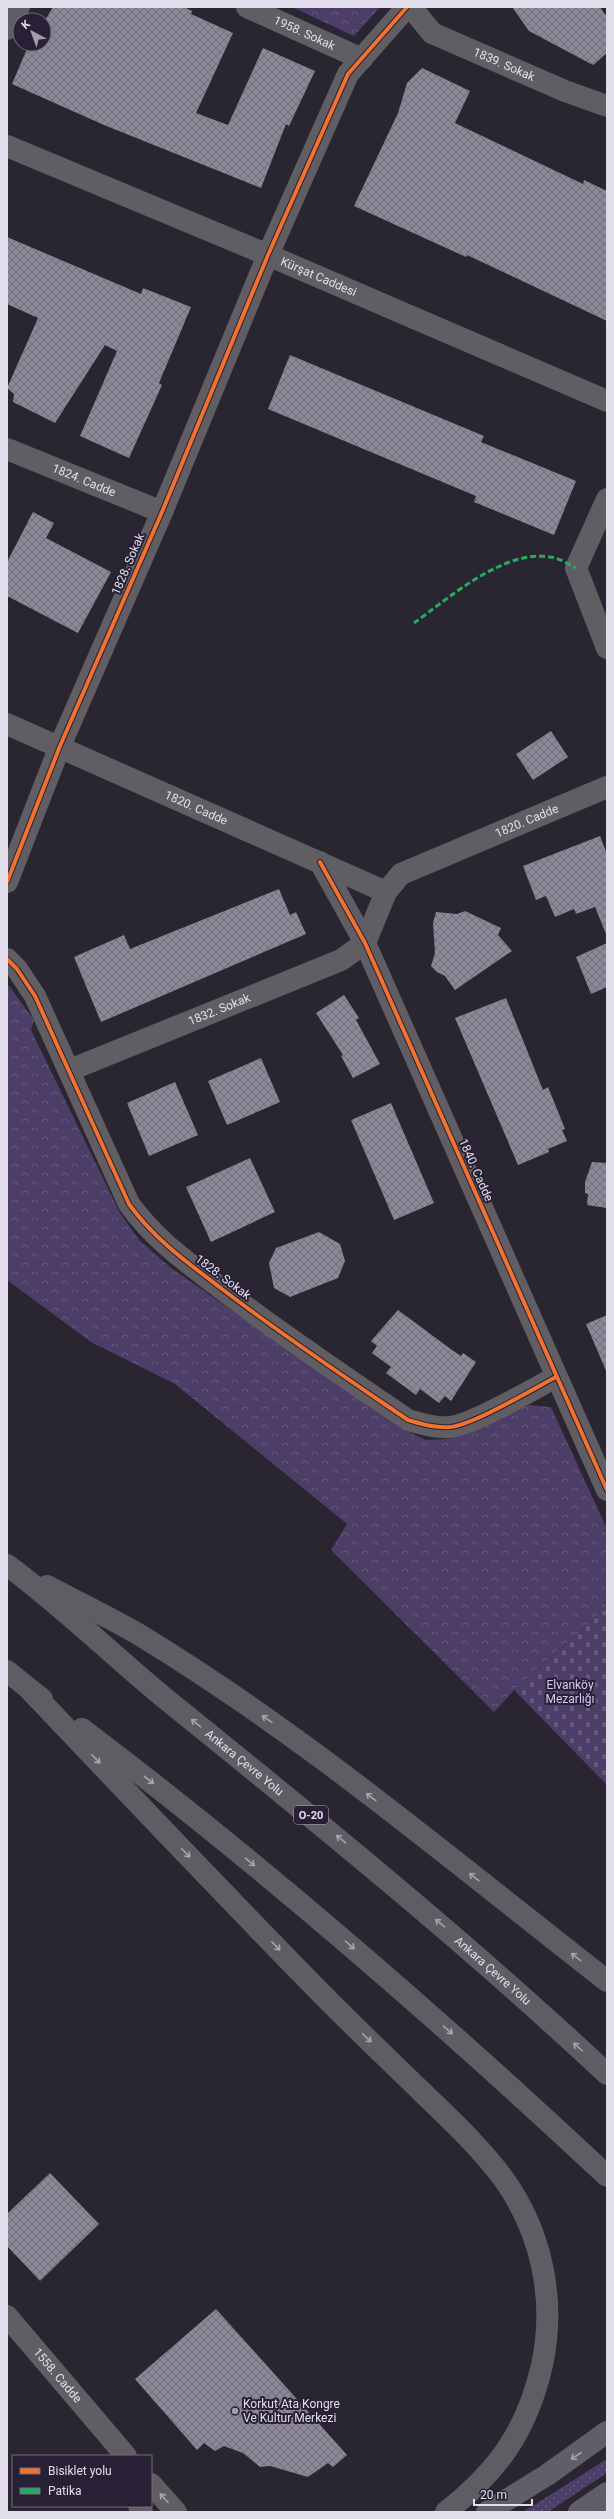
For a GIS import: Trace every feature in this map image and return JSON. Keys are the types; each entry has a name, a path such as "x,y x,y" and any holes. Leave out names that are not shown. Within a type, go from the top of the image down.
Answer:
{"highway":[{"path":"9,1566 137,1634 268,1719 400,1818 607,1981"},
{"name":"Ankara Çevre Yolu","path":"9,1566 165,1698 343,1841 472,1950 607,2074"},
{"path":"7,1671 150,1780 310,1910 480,2057 607,2176"},
{"path":"30,1690 315,1987 478,2148 504,2179 521,2208 534,2236 548,2295 547,2338 537,2385 521,2426 497,2466 446,2512"}],"main road":[{"path":"487,2512 547,2475 607,2432"},
{"path":"579,2512 607,2493"}],"street":[{"path":"7,29 19,7"},
{"name":"1958. Sokak","path":"247,7 362,59"},
{"name":"1828. Sokak","path":"7,882 60,746 162,512 268,255 348,74 407,7"},
{"name":"1839. Sokak","path":"411,7 432,33 565,92 607,106"},
{"name":"Kürşat Caddesi","path":"7,146 268,255 607,401"},
{"name":"1824. Cadde","path":"7,449 162,512"},
{"path":"607,499 576,568 607,648"},
{"name":"1820. Cadde","path":"7,724 60,746 386,892"},
{"name":"1820. Cadde","path":"365,943 386,892 401,874 431,860 607,787"},
{"name":"1840. Cadde","path":"320,862 365,943 607,1490"},
{"name":"1832. Sokak","path":"70,1070 319,970 341,960 365,943"},
{"name":"1828. Sokak","path":"7,959 17,969 35,996 70,1070 129,1204 144,1225 162,1242 273,1328 408,1420 430,1427 451,1427 476,1418 556,1377"},
{"name":"1558. Cadde","path":"7,2316 107,2435"},
{"path":"107,2435 117,2455"},
{"path":"107,2435 125,2455"},
{"path":"152,2485 176,2512"}],"green space":[{"path":"292,7 380,7 354,36"},
{"path":"7,983 34,1020 31,1030 120,1213 140,1241 170,1267 400,1428 426,1440 449,1439 529,1405 551,1407 607,1529 607,1608 514,1690 494,1712 331,1550 347,1524 175,1384 91,1342 7,1280"},
{"name":"Elvanköy Mezarlığı","path":"607,1608 607,1785 514,1690"},
{"path":"607,2459 607,2473 548,2512 523,2512"}],"building":[{"path":"53,7 184,7 192,11 191,14 233,33 196,113 228,125 263,48 315,71 289,126 286,124 261,188 104,125 12,84 26,52 52,52 52,12 50,12"},
{"path":"512,7 600,7 607,17 607,53 593,65 529,31"},
{"path":"422,68 470,91 455,123 583,184 584,180 607,191 607,321 467,255 466,257 354,206 398,113 407,83"},
{"path":"7,237 141,294 143,288 191,307 159,383 162,385 129,458 80,436 117,351 105,345 55,423 13,402 14,394 7,388 38,318 7,304"},
{"path":"290,355 484,436 481,442 576,481 554,535 474,502 476,496 268,409"},
{"path":"33,512 54,523 46,538 111,572 78,633 7,596 7,562"},
{"path":"551,731 568,757 533,780 516,754"},
{"path":"600,836 607,854 606,934 595,907 576,914 574,909 555,917 546,896 536,900 523,866"},
{"path":"279,889 290,915 296,912 306,934 101,1022 74,957 124,935 130,949"},
{"path":"465,911 501,928 498,935 512,951 455,990 445,976 437,972 431,966 435,953 433,923 436,912 457,914"},
{"path":"607,943 607,987 591,994 576,957"},
{"path":"344,995 359,1018 356,1020 380,1064 353,1078 341,1056 343,1055 316,1013"},
{"path":"506,998 543,1090 548,1087 565,1129 562,1130 567,1141 548,1149 549,1152 518,1165 455,1018"},
{"path":"261,1058 280,1102 227,1125 208,1081"},
{"path":"175,1082 198,1135 149,1156 127,1103"},
{"path":"391,1103 434,1203 394,1220 351,1120"},
{"path":"250,1158 275,1212 211,1242 186,1187"},
{"path":"592,1162 607,1163 607,1208 587,1205 588,1194 585,1193 585,1182"},
{"path":"319,1232 340,1244 345,1261 338,1278 290,1297 274,1288 269,1263 276,1248"},
{"path":"398,1310 461,1356 463,1353 476,1362 451,1401 445,1396 439,1403 420,1389 416,1395 386,1373 391,1367 372,1353 377,1346 371,1341"},
{"path":"607,1315 607,1373 586,1324"},
{"path":"50,2173 99,2224 40,2281 7,2246 7,2214"},
{"name":"Korkut Ata Kongre Ve Kultur Merkezi","path":"216,2309 347,2455 333,2467 328,2463 308,2477 270,2466 260,2467 243,2453 224,2446 215,2451 204,2443 197,2450 135,2379"}],"marked path":[{"path":"414,623 460,589 496,568 514,560 532,557 550,557 576,568"}],"cycle path":[{"path":"7,882 60,746 162,512 268,255 348,74 407,7"},
{"path":"320,862 365,943 607,1490"},
{"path":"7,959 17,969 35,996 129,1204 149,1228 184,1260 268,1323 408,1420 433,1426 450,1427 460,1425 488,1413 556,1377"}],"place":[{"name":"Korkut Ata Kongre Ve Kultur Merkezi","path":"235,2411"}]}
